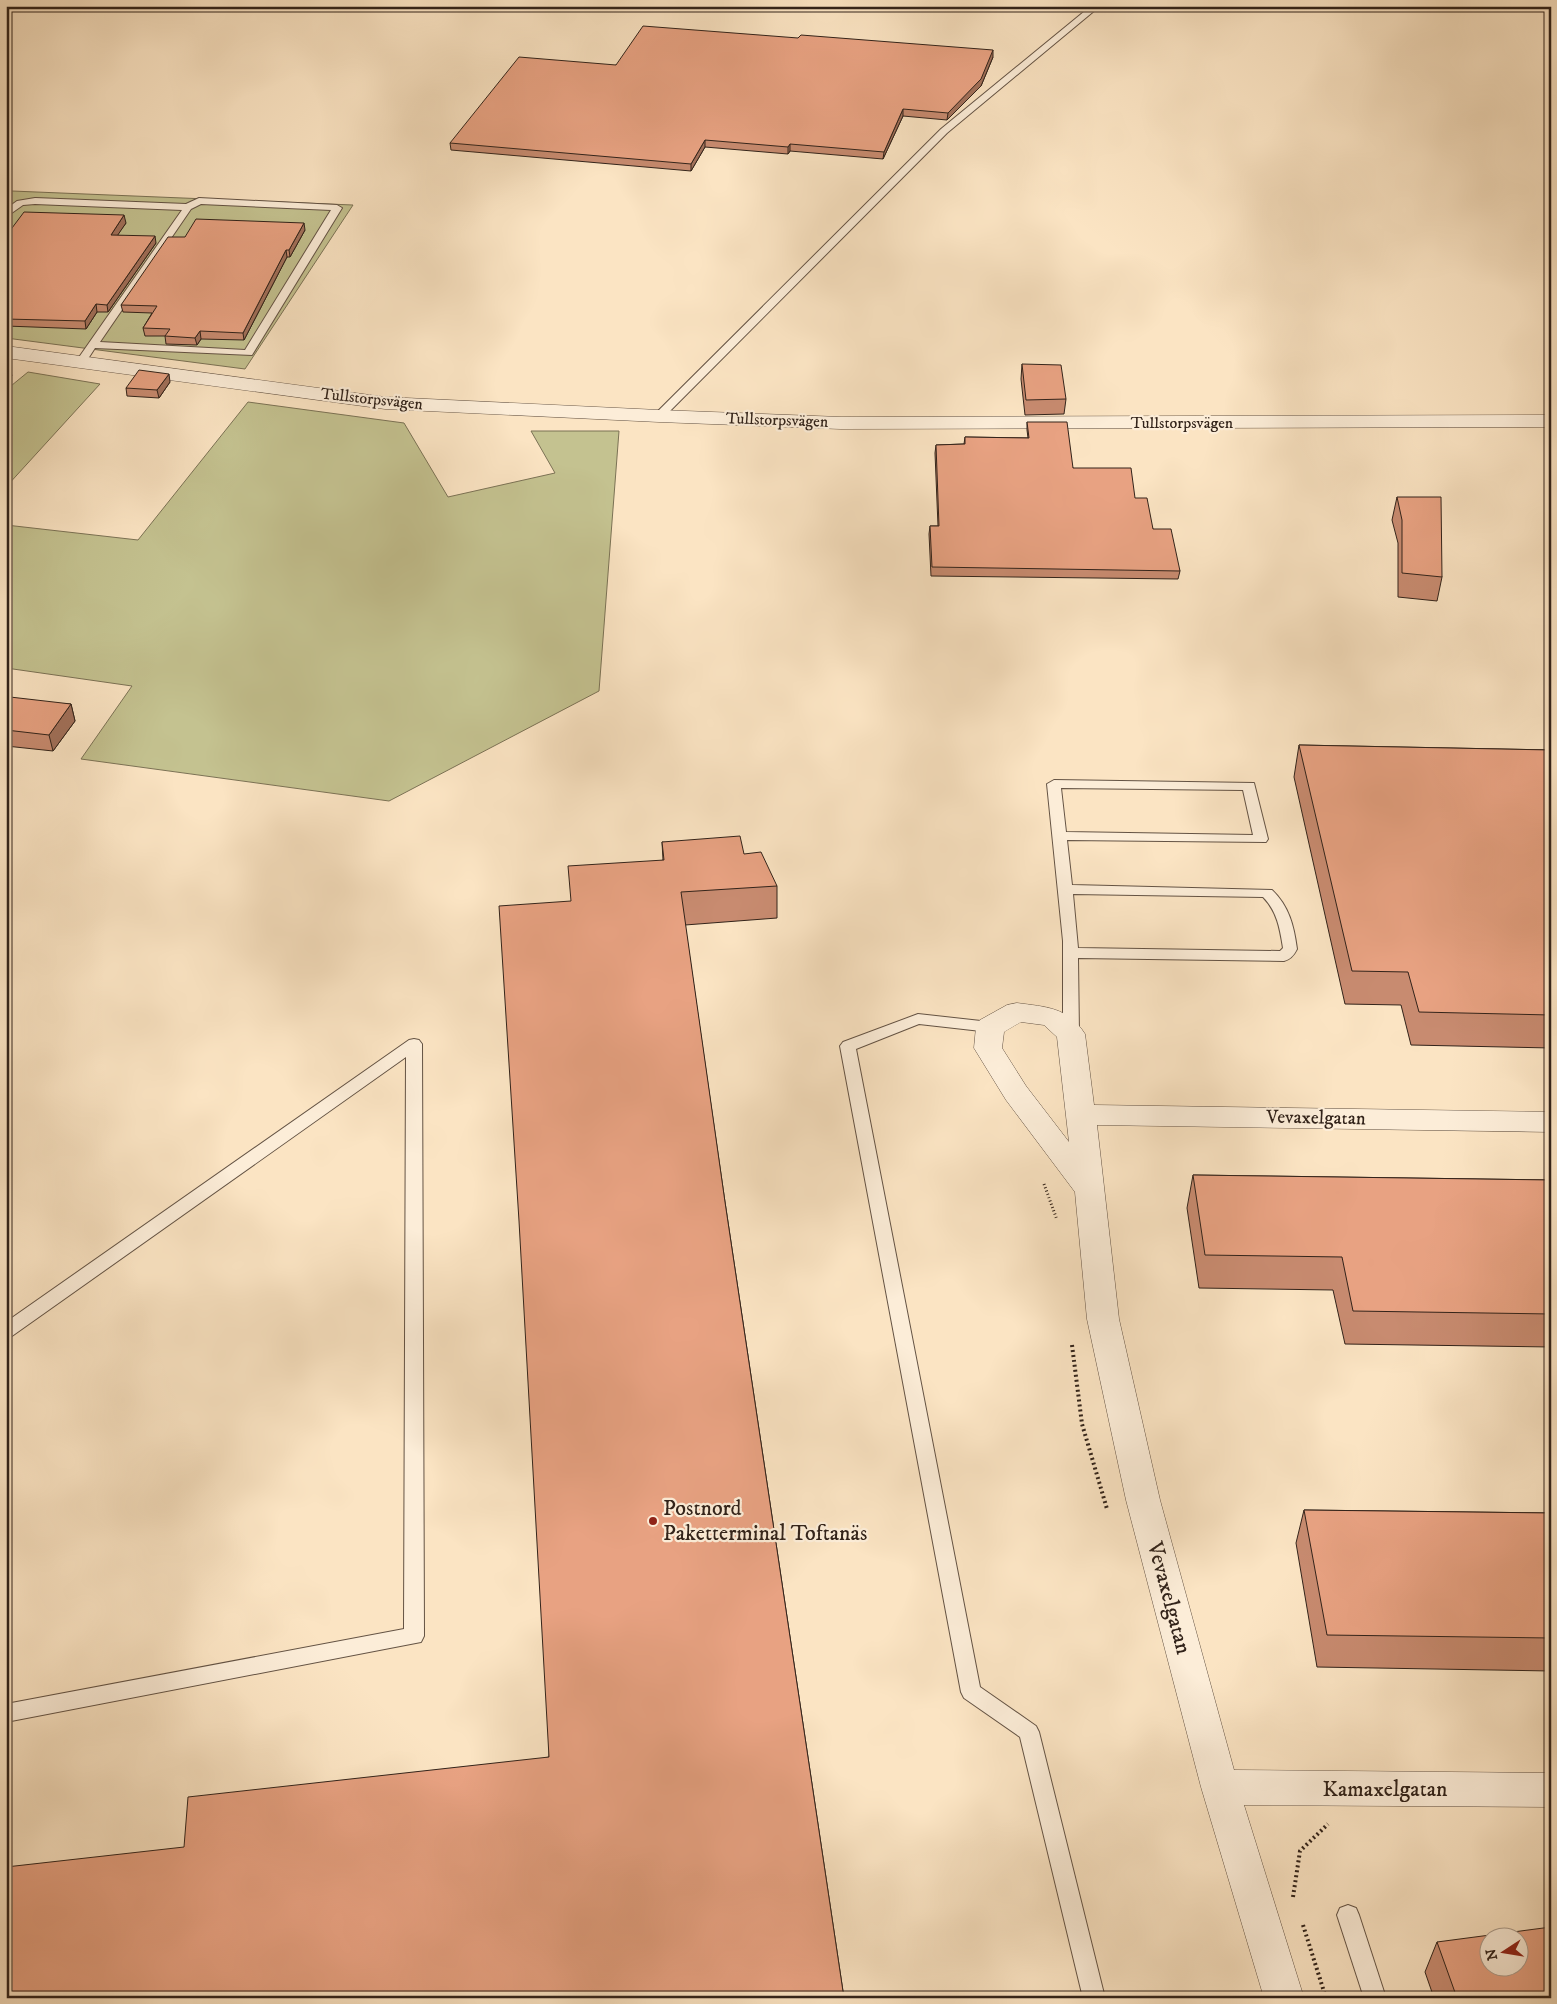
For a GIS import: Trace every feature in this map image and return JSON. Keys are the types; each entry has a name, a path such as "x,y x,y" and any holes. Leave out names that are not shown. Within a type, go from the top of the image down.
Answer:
{"street":[{"name":"Tullstorpsvägen","path":"6,352 385,403 658,416 841,423 1551,421"},
{"path":"1071,1034 1052,1017 1017,1012 990,1027 988,1048 1016,1093 1090,1190"},
{"name":"Vevaxelgatan","path":"1071,1034 1082,1115 1103,1319 1143,1500 1220,1787 1284,1998"},
{"name":"Vevaxelgatan","path":"1082,1115 1551,1122"},
{"name":"Kamaxelgatan","path":"1220,1787 1551,1790"}],"lane":[{"path":"658,416 944,131 1096,6"},
{"path":"6,214 20,203 35,201 188,207"},
{"path":"80,363 188,207 199,201 337,208 248,353 93,345"},
{"path":"1059,836 1261,839 1249,786 1054,784 1070,953 1071,1034"},
{"path":"1064,889 1268,893 1276,901 1285,920 1290,949 1284,956 1070,953"},
{"path":"990,1027 918,1019 848,1046 971,1692 1029,1732 1094,1998"},
{"path":"6,1331 414,1044 414,1636 6,1712"},
{"path":"1348,1915 1375,1998"}],"path":[{"path":"1296,1906 1293,1897 1300,1851 1330,1822"},
{"path":"1302,1923 1326,1998"},
{"path":"1311,1973 1325,1971"}],"shaded area":[{"path":"12,191 353,205 245,369 6,338 6,198"},
{"path":"28,372 100,384 6,487 6,390"},
{"path":"248,402 404,423 448,497 555,473 531,431 619,431 599,691 389,801 81,759 132,686 6,668 6,525 138,540"}],"building":[{"path":"643,26 798,38 801,35 993,50 981,79 948,113 903,109 884,152 790,144 788,147 705,140 691,164 450,143 519,57 616,65"},
{"path":"24,212 124,215 111,235 155,236 107,305 96,304 85,321 6,319 6,236"},
{"path":"196,219 304,223 289,250 286,250 243,333 200,331 195,338 165,336 170,329 143,328 157,306 121,305 168,237 185,237"},
{"path":"1022,364 1061,365 1066,399 1026,400"},
{"path":"139,370 169,374 157,390 126,388"},
{"path":"1027,422 1067,422 1073,468 1131,468 1135,498 1147,498 1153,529 1171,529 1180,571 932,567 930,526 939,526 936,445 965,444 965,437 1029,438"},
{"path":"1397,497 1441,497 1442,577 1402,573 1402,520"},
{"path":"10,697 71,704 49,735 6,730 6,701"},
{"path":"1299,745 1551,750 1551,1015 1419,1012 1408,972 1352,971"},
{"name":"Postnord Paketterminal Toftanäs","path":"740,836 744,854 761,852 777,886 681,892 725,1202 844,1998 6,1998 6,1867 184,1847 188,1797 549,1757 499,906 571,901 568,866 664,860 662,842"},
{"path":"1193,1175 1551,1180 1551,1314 1353,1311 1342,1257 1205,1255"},
{"path":"1304,1510 1551,1513 1551,1638 1327,1635"},
{"path":"1551,1927 1551,1998 1457,1998 1437,1942 1480,1936 1480,1976 1530,1976 1530,1930"}],"place":[{"name":"Postnord Paketterminal Toftanäs","path":"653,1521"}]}
